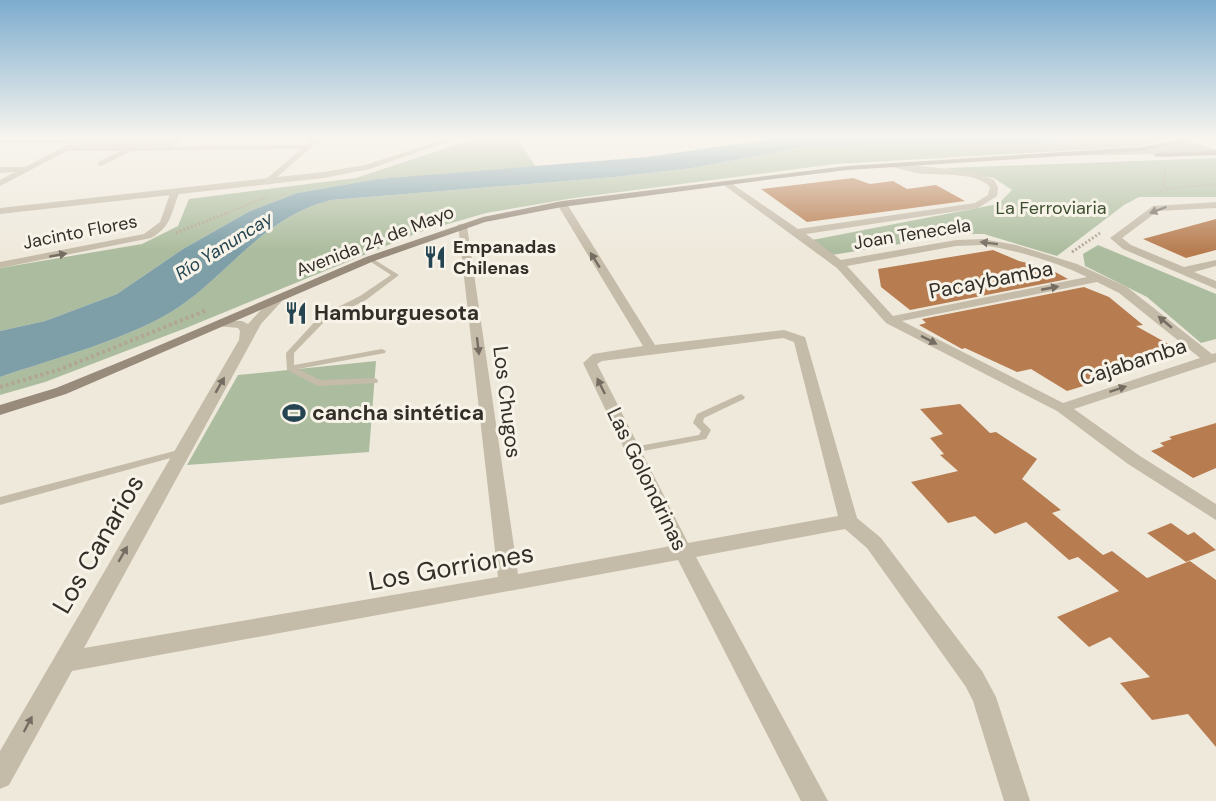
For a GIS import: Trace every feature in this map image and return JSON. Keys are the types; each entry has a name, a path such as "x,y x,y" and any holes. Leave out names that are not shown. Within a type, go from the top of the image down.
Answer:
{"main road":[{"name":"Avenida 24 de Mayo","path":"0,410 61,391 370,259 462,226 562,204 787,176"}],"street":[{"path":"267,182 273,176"},
{"path":"0,211 174,193 302,176"},
{"path":"794,233 978,205 992,196 994,187 991,182 979,176"},
{"path":"724,183 838,264 856,279 874,307 890,320 1062,408 1134,460 1216,513"},
{"name":"Jacinto Flores","path":"0,264 147,236 161,230 169,219 174,193"},
{"path":"562,204 651,349 784,334 800,340 849,520 874,543 974,679 984,697 1017,801"},
{"path":"1216,205 1156,208 1115,238 1127,248 1216,285"},
{"name":"Los Chugos","path":"462,226 509,584"},
{"name":"Joan Tenecela","path":"838,264 932,246 983,242 1012,247 1073,266 1099,278 1142,303 1213,358"},
{"path":"1183,271 1216,263"},
{"name":"Pacaybamba","path":"890,320 1099,278"},
{"name":"Los Canarios","path":"0,776 62,662 246,340 260,317 276,301"},
{"path":"223,323 242,325 247,331 246,340"},
{"name":"Las Golondrinas","path":"651,349 598,357 590,363 683,552 814,801"},
{"name":"Cajabamba","path":"1062,408 1213,358"},
{"name":"Los Gorriones","path":"62,662 509,584 849,520"}],"lane":[{"path":"290,368 290,353 323,318 363,298 396,275 370,259"},
{"path":"290,368 382,351"},
{"path":"290,368 318,382 374,381"},
{"path":"633,450 703,437 706,430 698,423 700,416 741,397"},
{"path":"0,501 182,452"}],"path":[{"path":"1163,189 1216,184"}],"green space":[{"path":"420,176 378,179 297,193 250,211 183,249 117,294 45,321 0,331 0,268 142,244 178,226 189,199 356,178"},
{"path":"740,176 574,198 486,213 420,232 186,328 45,382 0,395 0,377 116,338 179,307 267,232 307,208 331,200 615,177"},
{"name":"La Ferroviaria","path":"986,176 1216,176 1216,197 1139,197 1124,205 1057,256 984,234 962,234 832,255 812,240 998,204 1012,190 994,178"},
{"name":"La Ferroviaria","path":"1098,245 1216,294 1216,339 1201,343 1147,297 1085,266 1083,254"},
{"name":"cancha sintética","path":"376,361 369,452 187,465 238,375"}],"water":[{"name":"Río Yanuncay","path":"410,176 620,176 331,200 307,208 267,232 198,293 160,318 92,347 0,377 0,331 45,321 117,294 183,249 250,211 297,193 378,179"}],"building":[{"path":"853,178 870,184 893,181 907,189 936,185 965,201 807,222 761,189"},
{"path":"1216,219 1216,250 1186,258 1143,239"},
{"path":"993,250 1019,261 1048,268 1068,279 910,310 881,287 878,269"},
{"path":"1084,287 1109,297 1143,325 1136,326 1172,346 1156,349 1162,353 1120,363 1133,371 1067,391 1031,369 1017,372 965,348 962,349 919,325 926,323 922,319"},
{"path":"960,404 990,433 996,432 1037,459 1022,479 1061,510 1052,513 1103,555 1112,551 1147,578 1190,561 1216,580 1216,747 1188,714 1152,720 1120,683 1150,677 1110,637 1089,647 1057,617 1119,591 1078,557 1069,560 1026,522 995,534 975,516 948,523 911,482 958,471 940,455 944,454 930,438 943,434 920,409"},
{"path":"1216,423 1216,468 1193,478 1151,451 1164,446 1160,443 1172,439 1169,437"},
{"path":"1171,523 1188,535 1194,532 1216,550 1186,562 1147,533"}],"place":[{"name":"Empanadas Chilenas","path":"435,257"},
{"name":"Hamburguesota","path":"296,313"},
{"name":"cancha sintética","path":"294,413"}]}
